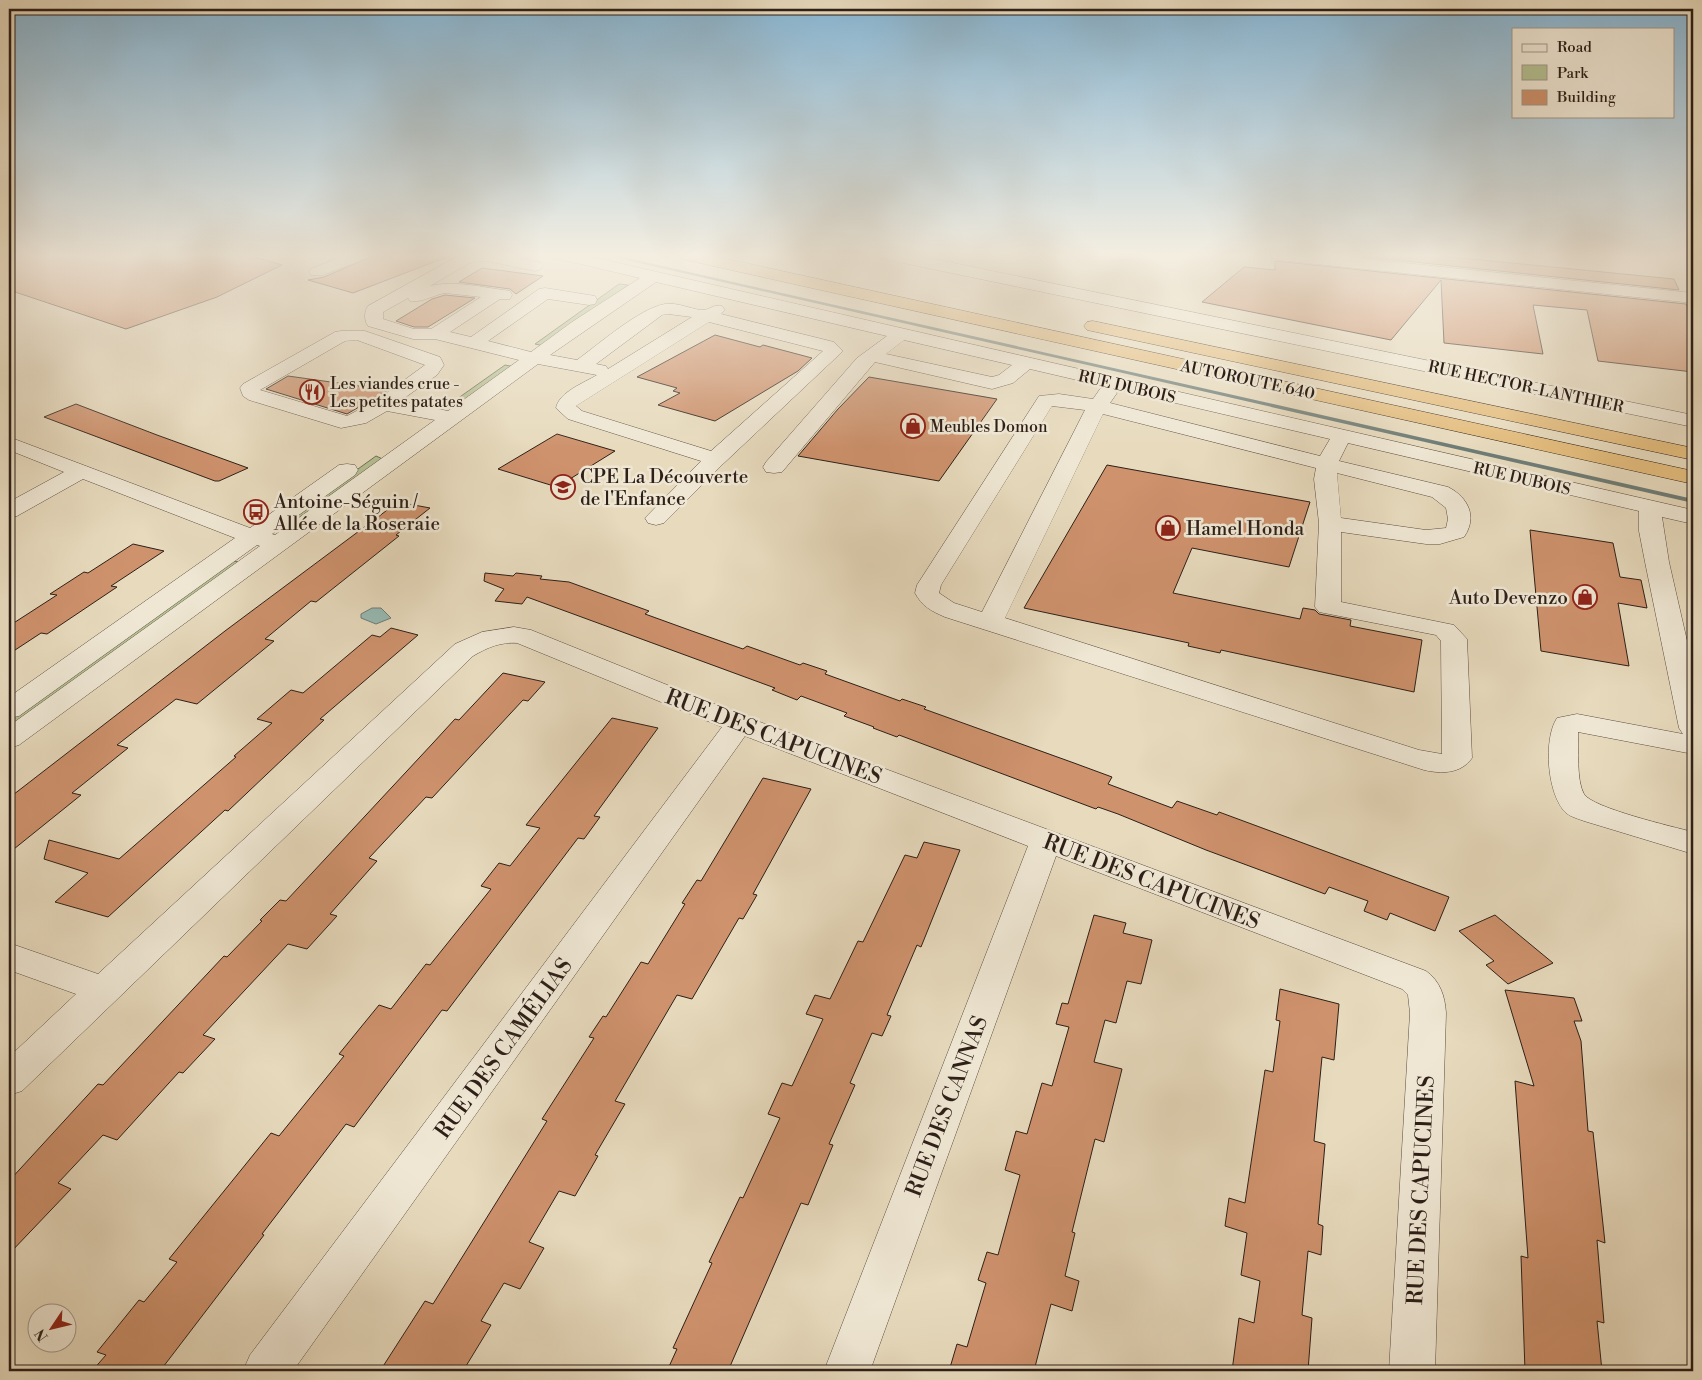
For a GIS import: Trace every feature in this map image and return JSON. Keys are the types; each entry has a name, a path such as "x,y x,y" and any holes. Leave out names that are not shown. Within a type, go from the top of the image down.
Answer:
{"highway":[{"name":"AUTOROUTE 640","path":"977,319 1693,478"},
{"name":"AUTOROUTE 640","path":"1075,322 1693,454"}],"street":[{"path":"374,319 374,322 413,334 435,334 474,342 524,356 613,374"},
{"path":"385,319 388,322 424,328 435,334"},
{"path":"435,334 455,319"},
{"path":"474,342 507,319"},
{"path":"9,739 452,418 566,319"},
{"path":"9,710 428,413 583,319"},
{"path":"581,366 644,319"},
{"path":"701,319 567,403 566,408 575,415 716,459"},
{"path":"656,518 716,459 834,351 828,346 721,319"},
{"name":"RUE DUBOIS","path":"837,319 1693,517"},
{"name":"RUE HECTOR-LANTHIER","path":"1201,319 1693,421"},
{"path":"819,344 852,323"},
{"path":"774,467 846,382 872,356 900,334"},
{"path":"384,404 430,371 435,365 433,361 359,335 341,336 250,388 250,392 256,396 341,422 350,423 384,404 452,418"},
{"path":"872,356 992,383 1006,379 1026,363"},
{"path":"990,622 1097,407 1113,383"},
{"path":"1330,523 1426,537 1440,537 1456,532 1459,514 1454,501 1440,492 1327,464 1097,407 1056,399 1046,400 929,585 927,592 933,602 990,622 1413,758 1437,764 1451,762 1457,758 1454,639 1445,630 1434,627 1328,607 1330,523 1325,479 1327,464 1342,436"},
{"path":"9,443 254,537 279,543"},
{"path":"9,511 82,471"},
{"path":"1650,507 1651,531 1657,562 1693,728"},
{"name":"RUE DES CAPUCINES","path":"104,990 464,650 473,644 497,636 522,636 739,724 1414,980 1423,986 1426,992 1428,1013 1412,1371"},
{"path":"1693,745 1577,723 1567,724 1564,730 1565,784 1570,797 1578,807 1595,814 1693,843"},
{"name":"RUE DES CAMÉLIAS","path":"266,1371 739,724"},
{"name":"RUE DES CANNAS","path":"846,1371 1046,841"},
{"path":"9,956 104,990 9,1080"}],"green space":[{"path":"569,319 581,319 544,346 535,344"},
{"path":"505,365 515,367 457,408 447,406"},
{"path":"376,456 385,460 300,521 290,518"},
{"path":"230,560 242,563 9,730 9,717"}],"water":[{"path":"372,608 381,608 391,618 376,624 361,618 361,614"}],"building":[{"path":"97,319 153,319 126,329"},
{"path":"399,319 440,319 428,327 414,327 396,321"},
{"path":"1289,319 1408,319 1391,340"},
{"path":"1443,319 1536,319 1543,354 1444,343"},
{"path":"1589,319 1693,319 1693,372 1598,361"},
{"path":"715,335 812,358 798,371 715,421 658,405 680,393 673,391 677,388 637,377"},
{"path":"288,376 388,390 347,414 266,389"},
{"path":"869,377 997,399 939,481 798,456 838,409"},
{"path":"76,404 248,468 215,481 44,417"},
{"path":"557,434 615,451 557,487 498,469"},
{"path":"1107,465 1310,502 1289,567 1192,548 1173,593 1300,619 1303,608 1315,610 1319,614 1351,620 1350,626 1422,640 1414,692 1221,650 1220,653 1188,646 1189,643 1024,608"},
{"path":"398,502 430,508 396,535 399,536 316,602 311,601 265,639 274,641 197,704 176,699 117,745 128,748 72,793 81,795 9,853 9,798 225,631"},
{"path":"1530,530 1613,543 1620,577 1641,580 1647,608 1618,603 1629,666 1541,651"},
{"path":"133,544 164,551 111,586 117,587 47,634 41,633 9,654 9,626 57,595 50,594 84,572 88,573"},
{"path":"485,573 513,576 516,573 542,576 540,579 569,582 649,611 645,614 743,649 747,646 800,665 803,663 827,671 825,674 900,701 902,699 926,707 924,709 1112,777 1108,784 1172,808 1177,801 1217,815 1219,812 1449,897 1435,931 1390,913 1387,920 1364,911 1368,901 1329,887 1325,894 1206,850 1118,814 1098,807 1096,809 899,735 897,737 873,728 844,716 847,713 801,696 797,700 772,690 775,688 527,597 522,604 495,601 504,589 484,581"},
{"path":"391,628 418,635 320,719 324,720 228,811 225,810 108,917 55,902 88,873 44,859 49,840 119,859 272,723 257,719 291,690 303,693 372,635 380,637"},
{"path":"503,673 545,682 528,701 523,700 432,798 426,797 369,858 377,861 330,914 337,916 307,949 288,944 203,1035 215,1039 183,1073 179,1072 117,1140 103,1135 58,1183 71,1189 9,1254 9,1181 98,1084 103,1085 224,956 227,957 280,900 286,901 455,719 459,720"},
{"path":"612,718 658,728 594,816 600,817 584,839 578,838 447,1011 442,1010 354,1127 346,1124 160,1371 92,1371 106,1355 97,1352 139,1300 144,1302 177,1262 169,1259 271,1133 279,1136 344,1056 339,1054 379,1005 391,1009 426,964 430,965 491,889 481,886 499,863 510,866 540,828 526,825"},
{"path":"763,778 811,789 753,894 757,895 743,919 739,918 692,999 677,995 615,1101 625,1104 595,1155 598,1156 575,1196 559,1191 529,1242 544,1248 520,1289 504,1283 481,1321 491,1325 463,1371 380,1371 425,1301 433,1304 547,1121 542,1119 594,1038 589,1037 603,1016 606,1017 641,962 648,964 685,904 682,903 697,880 701,881"},
{"path":"924,842 960,850 921,947 917,945 887,1015 891,1016 882,1036 872,1033 850,1083 855,1085 829,1144 833,1145 808,1205 801,1203 728,1371 667,1371 677,1349 673,1348 712,1263 709,1262 740,1197 743,1198 780,1118 768,1114 782,1083 792,1086 823,1019 806,1014 815,995 830,999 858,941 863,942 905,855 917,858"},
{"path":"1094,915 1126,923 1123,933 1152,940 1141,984 1127,981 1116,1023 1105,1020 1094,1062 1122,1069 1104,1142 1095,1139 1072,1232 1075,1233 1065,1276 1079,1281 1072,1311 1051,1304 1034,1371 949,1371 957,1344 967,1347 986,1283 978,1280 987,1252 998,1255 1020,1175 1005,1170 1016,1131 1027,1134 1042,1083 1052,1086 1069,1027 1056,1024 1062,1003 1068,1004"},
{"path":"1495,915 1553,963 1508,984 1486,965 1494,961 1459,931"},
{"path":"1280,989 1339,1004 1334,1060 1322,1057 1314,1141 1325,1144 1318,1224 1323,1226 1321,1255 1308,1251 1302,1315 1312,1318 1308,1371 1232,1371 1239,1318 1254,1323 1260,1281 1241,1275 1247,1233 1225,1226 1229,1198 1245,1203 1265,1070 1273,1072 1280,1021 1276,1020"},
{"path":"1505,990 1574,998 1582,1021 1574,1021 1581,1041 1588,1131 1593,1132 1605,1243 1597,1240 1604,1323 1597,1321 1602,1371 1525,1371 1521,1256 1528,1258 1515,1081 1534,1086"}],"waterway":[{"path":"891,319 1693,501"}],"place":[{"name":"Les viandes crue - Les petites patates","path":"312,392"},
{"name":"Meubles Domon","path":"913,426"},
{"name":"CPE La Découverte de l'Enfance","path":"563,487"},
{"name":"Antoine-Séguin / Allée de la Roseraie","path":"256,512"},
{"name":"Hamel Honda","path":"1168,528"},
{"name":"Auto Devenzo","path":"1585,597"}]}
